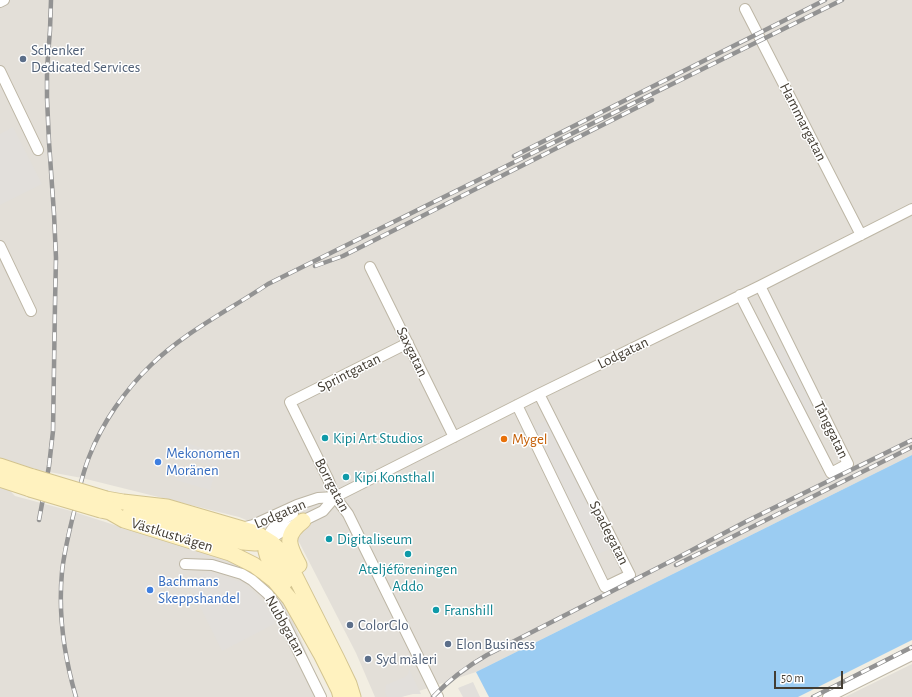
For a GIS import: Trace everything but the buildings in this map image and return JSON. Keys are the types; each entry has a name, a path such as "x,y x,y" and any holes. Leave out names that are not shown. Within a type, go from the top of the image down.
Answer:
{"main road":[{"name":"Västkustvägen","path":"0,466 32,483 106,507 124,520 230,553 254,565 274,580 290,599 311,636 339,690 341,697"},
{"name":"Västkustvägen","path":"0,479 32,483"},
{"name":"Västkustvägen","path":"106,507 123,502 166,507 256,533 272,543 290,566 338,659 353,697"},
{"path":"106,507 172,520 243,542 255,543 267,540"},
{"path":"302,521 292,531 290,536 290,548 344,656 358,697"},
{"name":"Västkustvägen","path":"267,540 266,550 268,557 274,568 290,589 311,636"}],"street":[{"path":"0,2 4,0"},
{"name":"Hammargatan","path":"745,9 861,235"},
{"path":"0,71 3,84 38,150"},
{"name":"Lodgatan","path":"267,540 323,511 335,497 912,209"},
{"path":"0,246 31,311"},
{"name":"Saxgatan","path":"370,267 454,437"},
{"name":"Tånggatan","path":"740,296 831,473 848,464 760,286"},
{"name":"Sprintgatan","path":"290,402 408,343"},
{"name":"Spadegatan","path":"517,405 605,586 630,575 539,394"},
{"name":"Borrgatan","path":"290,402 328,479 335,497 348,514 438,697"},
{"name":"Lodgatan","path":"241,528 253,525 297,505 318,498 335,497"},
{"name":"Lodgatan","path":"267,540 272,529 277,523 310,505 318,498"},
{"name":"Nubbgatan","path":"185,564 212,565 242,574 252,580 268,594 277,608 321,697"},
{"path":"828,697 912,655"}],"shaded area":[{"path":"0,0 912,0 912,455 476,672 401,697 375,697 356,653 299,542 239,517 82,478 0,463"},
{"path":"13,127 42,184 0,205 0,134"},
{"path":"785,346 816,407 803,414 772,352"},
{"path":"547,420 611,548 596,555 532,428"},
{"path":"187,443 220,454 216,467 182,458"},
{"path":"181,466 214,476 210,490 176,480"},
{"path":"0,480 15,496 71,511 127,529 227,556 268,576 294,623 325,697 0,697"},
{"path":"208,572 241,582 249,588 264,602 276,623 222,651 188,582"},
{"path":"912,664 912,697 845,697"},
{"path":"409,669 421,694 401,697 387,697 385,692 386,685 405,677 408,674"},
{"path":"473,682 480,697 463,697 458,688"}],"water":[{"path":"912,455 912,640 798,697 489,697 476,672"}],"railway":[{"path":"39,520 49,466 53,431 56,258 47,98 51,0"},
{"path":"514,156 825,0"},
{"path":"76,697 65,651 61,588 64,557 82,478 94,444 107,420 132,385 164,353 208,322 268,284 842,0"},
{"path":"315,266 343,256 652,100"},
{"path":"433,697 458,674 487,655 747,521 912,440"},
{"path":"676,565 912,447"},
{"path":"813,697 912,647"}],"place":[{"name":"Schenker Dedicated Services","path":"23,59"},
{"name":"Kipi Art Studios","path":"325,438"},
{"name":"Mygel","path":"504,439"},
{"name":"Mekonomen Moränen","path":"158,462"},
{"name":"Kipi Konsthall","path":"346,477"},
{"name":"Digitaliseum","path":"329,539"},
{"name":"Ateljéföreningen Addo","path":"408,554"},
{"name":"Bachmans Skeppshandel","path":"150,590"},
{"name":"Franshill","path":"436,610"},
{"name":"ColorGlo","path":"350,625"},
{"name":"Elon Business","path":"448,644"},
{"name":"Syd måleri","path":"368,659"}]}
